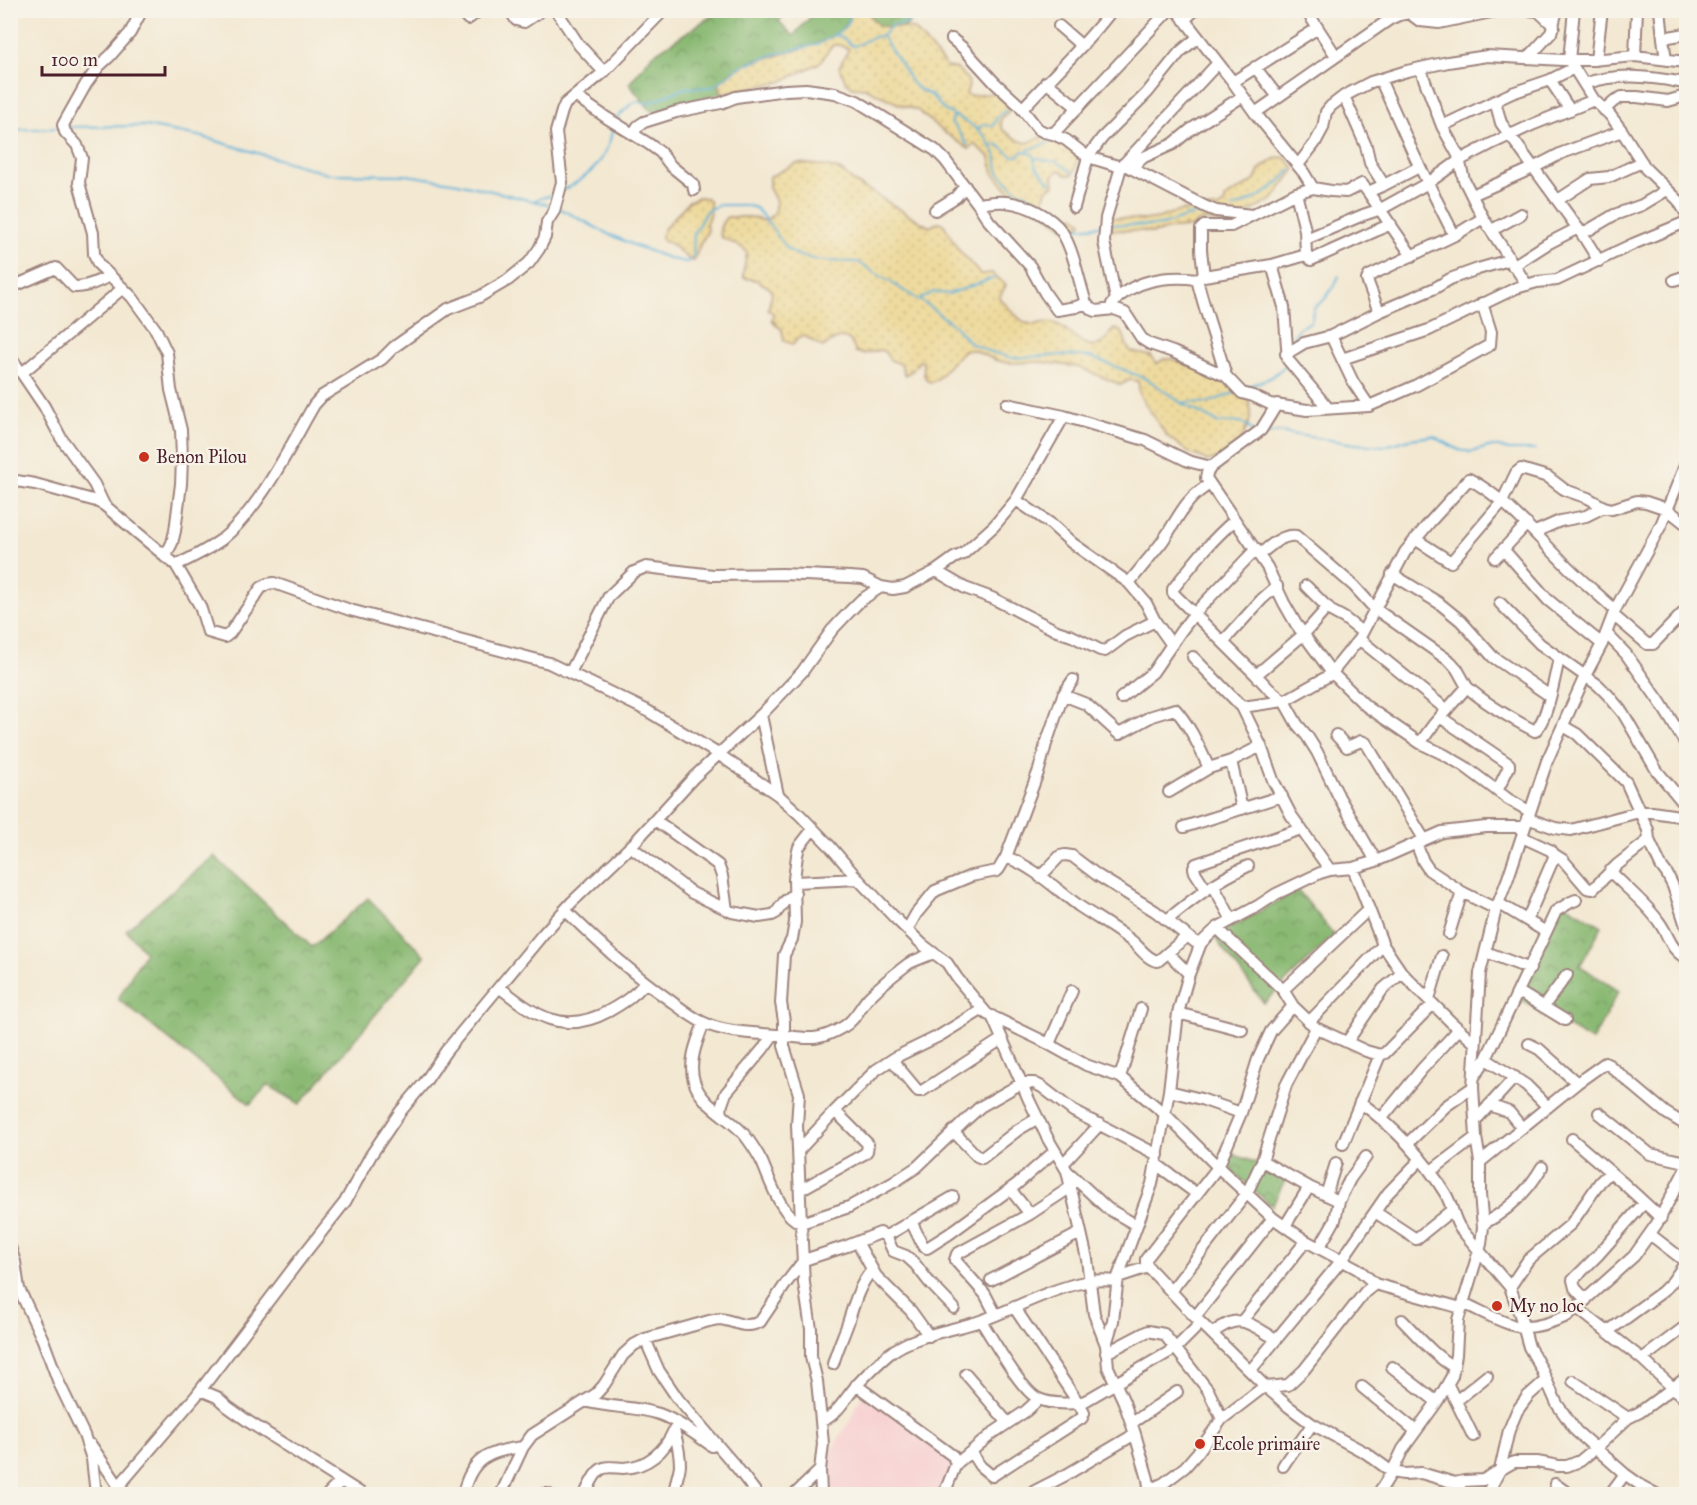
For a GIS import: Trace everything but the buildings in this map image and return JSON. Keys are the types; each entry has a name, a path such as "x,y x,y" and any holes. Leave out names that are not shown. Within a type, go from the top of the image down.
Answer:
{"street":[{"path":"460,10 468,19 480,10"},
{"path":"510,10 516,20 524,22 542,10"},
{"path":"556,10 579,45 604,72"},
{"path":"176,565 198,555 222,538 248,512 277,471 314,405 322,396 375,364 448,309 479,297 508,280 529,263 545,237 562,182 556,132 562,111 566,104 604,72 664,10"},
{"path":"1022,109 1091,38 1112,10"},
{"path":"1053,134 1169,10"},
{"path":"1177,10 1255,113 1298,165 1313,188"},
{"path":"1184,20 1195,10"},
{"path":"1306,10 1336,56"},
{"path":"1428,10 1432,22"},
{"path":"1255,113 1336,56 1388,15 1407,13 1420,21 1439,23 1501,10"},
{"path":"1529,10 1539,12 1554,26"},
{"path":"1528,58 1551,33 1557,10"},
{"path":"1574,10 1572,64 1594,100 1622,131 1642,162 1678,200 1686,213"},
{"path":"1596,60 1602,10"},
{"path":"1635,56 1636,10"},
{"path":"1660,10 1666,60"},
{"path":"137,13 130,33 99,66 63,125 65,132 77,145 82,158 79,183 93,233 94,254 98,264 123,288 156,330 167,353 171,390 181,430 181,484 172,543 165,557"},
{"path":"1059,26 1082,46"},
{"path":"1233,82 1318,28"},
{"path":"1663,38 1686,34"},
{"path":"1074,207 1088,157 1102,138 1147,93 1180,52 1197,38"},
{"path":"952,39 1022,109 1038,129 1066,140 1088,157 1125,167 1215,211 1254,215"},
{"path":"1298,165 1323,128 1328,108 1344,96 1380,79 1419,68 1477,57 1528,58 1572,64 1635,56 1684,62 1678,90 1684,99 1668,101 1622,97 1604,110"},
{"path":"1116,299 1104,242 1106,218 1125,167 1218,63"},
{"path":"1443,126 1512,93 1550,80 1572,64"},
{"path":"1255,67 1278,97"},
{"path":"1419,68 1460,160 1462,175 1483,218 1527,285"},
{"path":"1584,84 1628,76 1679,82"},
{"path":"1380,79 1419,167 1455,235"},
{"path":"1550,80 1570,110"},
{"path":"1046,82 1078,108"},
{"path":"633,134 644,122 676,112 721,103 736,97 806,89 835,93 857,101 929,146 945,160 989,221 1030,266 1057,310 1086,303"},
{"path":"575,96 660,152 671,166 693,184 694,190"},
{"path":"1125,167 1173,144 1190,130 1243,96"},
{"path":"1344,96 1370,163 1384,185"},
{"path":"1306,239 1363,214 1381,209 1428,183 1460,160 1491,144 1594,100"},
{"path":"1495,101 1502,123 1599,261"},
{"path":"1472,195 1562,153 1622,131"},
{"path":"1558,200 1590,179 1604,179 1642,162"},
{"path":"1368,192 1419,167"},
{"path":"1226,376 1206,315 1200,278 1202,229 1207,225 1231,226 1296,193 1313,188 1346,192 1362,184 1412,256"},
{"path":"935,210 956,197 965,186"},
{"path":"1286,354 1304,343 1331,336 1466,273 1511,263 1614,214 1642,205 1667,190"},
{"path":"1296,193 1306,239 1306,255 1311,260 1390,224"},
{"path":"978,204 1005,202 1040,213 1063,233 1086,303 1091,309 1096,311 1114,309 1125,313 1142,339 1150,344 1226,376 1242,393 1285,407 1307,410 1369,406 1415,386 1490,345 1491,332 1482,303"},
{"path":"1492,230 1521,214"},
{"path":"1379,312 1367,279 1371,275 1455,235 1483,218"},
{"path":"1342,359 1429,330 1508,291 1557,280 1686,222"},
{"path":"1108,309 1126,291 1157,279 1200,278 1272,265 1306,255"},
{"path":"1272,265 1284,307 1288,360 1328,408"},
{"path":"10,285 19,284 56,268 77,288 111,276"},
{"path":"1674,280 1686,276"},
{"path":"22,373 123,288"},
{"path":"1331,336 1353,382 1369,406"},
{"path":"10,356 44,406 61,438 94,484 104,505"},
{"path":"1007,404 1064,416 1145,440 1188,461 1211,467"},
{"path":"1277,404 1261,430 1211,467 1206,478 1258,552 1296,624 1326,667 1357,698 1420,743 1455,760 1518,806 1526,823 1587,888 1593,889 1610,871 1649,840"},
{"path":"570,674 609,596 634,572 646,567 713,575 782,574 863,578 881,587 892,589 905,587 936,571 963,554 994,526 1016,500 1064,416"},
{"path":"1378,1494 1403,1449 1448,1385 1454,1367 1457,1329 1462,1305 1479,1251 1483,1224 1473,1082 1475,1043 1480,973 1497,906 1547,761 1604,639 1614,612 1683,478 1686,463"},
{"path":"1415,539 1451,562 1502,502 1516,473 1523,469 1548,477 1566,490 1605,507 1612,509 1637,501 1667,509 1686,524"},
{"path":"10,480 34,484 104,505 176,565 200,606 208,632 225,637 261,588 274,583 350,610 549,663 653,714 778,795 829,844 858,879 907,930 946,963 982,1009 993,1017 1086,1065 1119,1077 1165,1114 1273,1218 1306,1241 1358,1269 1375,1284 1396,1291 1462,1305 1515,1326 1537,1326 1558,1320 1577,1308 1634,1256 1651,1235 1686,1168"},
{"path":"1242,707 1284,701 1330,675 1360,636 1405,552 1468,480 1484,488 1531,528 1561,561 1647,644 1653,644 1686,610"},
{"path":"1129,583 1162,541 1186,503 1210,484"},
{"path":"1016,500 1052,524 1072,543 1129,583 1146,603 1155,621 1172,645"},
{"path":"1495,558 1531,528 1586,516 1605,507"},
{"path":"1235,520 1219,534 1172,591 1269,689 1284,701 1317,752 1339,797 1376,861"},
{"path":"1121,698 1153,672 1194,614 1258,552 1289,536 1296,537 1354,586 1374,608 1443,655 1457,669 1467,687 1482,700 1535,731 1544,715 1559,658"},
{"path":"1503,549 1548,600 1626,654 1686,744"},
{"path":"936,571 964,588 992,598 1100,650 1105,651 1125,636 1155,621"},
{"path":"1392,574 1439,603 1461,621 1493,657 1550,696"},
{"path":"1223,642 1277,586"},
{"path":"1306,586 1444,714 1509,764 1497,791"},
{"path":"10,1247 19,1289 43,1340 59,1383 84,1435 118,1492 199,1392 345,1202 371,1155 446,1051 543,934 718,754 761,716 802,672 832,630 850,611 861,600 881,587"},
{"path":"1500,603 1540,644 1598,685 1623,713 1657,771 1686,806"},
{"path":"1257,675 1304,634 1328,607"},
{"path":"1192,657 1242,707 1262,746 1273,780 1291,815 1330,870"},
{"path":"907,930 916,914 935,891 971,876 999,869 1006,857 1039,770 1063,695 1073,680"},
{"path":"1420,743 1467,687"},
{"path":"1063,695 1086,704 1119,734 1152,716 1175,710 1194,734 1209,768"},
{"path":"1544,715 1577,734 1623,778 1630,788 1648,830 1649,840 1673,886 1686,926"},
{"path":"761,716 778,795"},
{"path":"1336,735 1349,747 1361,741 1366,743 1420,841 1423,861 1430,870 1462,892 1527,920 1546,932"},
{"path":"1169,792 1209,768 1231,761 1262,746"},
{"path":"1231,761 1242,809"},
{"path":"1184,827 1282,796"},
{"path":"1106,1349 1113,1321 1118,1279 1152,1184 1169,1091 1178,1013 1201,943 1217,928 1276,894 1320,873 1353,868 1376,861 1442,832 1526,823 1571,830 1612,818 1652,812 1686,817"},
{"path":"655,820 718,865 727,910"},
{"path":"813,829 799,847 795,866 794,930 782,966 781,1003 786,1058 799,1094 797,1125 804,1283 823,1444 820,1470 821,1494"},
{"path":"1232,920 1210,887 1194,872 1196,864 1301,830"},
{"path":"630,846 692,893 727,910 750,915 765,916 776,913 795,888 858,879"},
{"path":"1527,920 1555,855"},
{"path":"1040,876 1060,856 1072,856 1196,942 1201,943"},
{"path":"1006,857 1040,876 1134,943 1153,961 1158,962 1186,935"},
{"path":"1167,920 1228,875 1248,866"},
{"path":"1353,868 1383,945 1402,973 1475,1043"},
{"path":"1610,871 1650,911 1659,922 1675,951 1686,958"},
{"path":"1449,934 1462,892"},
{"path":"1408,1143 1473,1082 1557,911 1576,900"},
{"path":"1283,990 1369,909"},
{"path":"565,910 645,983 704,1023 726,1030 814,1039 853,1021 872,994 910,963 933,954"},
{"path":"1217,928 1283,990 1293,1006 1312,1025 1366,1052 1380,1055 1385,1053 1431,1002 1442,956"},
{"path":"1171,1291 1247,1193 1262,1161 1286,1085 1312,1025 1383,945"},
{"path":"1485,952 1530,969"},
{"path":"1168,953 1189,974"},
{"path":"1347,1042 1383,989 1402,973"},
{"path":"1543,1007 1567,975"},
{"path":"499,987 544,1017 570,1024 589,1020 615,1008 634,996 645,983"},
{"path":"1049,1044 1072,992"},
{"path":"1519,992 1564,1020"},
{"path":"1293,1006 1271,1031 1258,1059 1241,1113 1218,1167 1146,1259 1148,1267 1250,1371 1289,1407 1312,1424 1366,1453 1392,1472 1421,1473 1455,1483 1483,1480 1515,1462 1567,1466 1580,1461 1628,1418 1640,1412 1686,1378"},
{"path":"799,1150 876,1070 896,1057 939,1036 982,1009"},
{"path":"1119,1077 1141,1009"},
{"path":"1178,1013 1242,1030"},
{"path":"993,1017 1038,1118 1065,1168 1087,1259 1094,1314 1106,1349 1108,1367 1133,1428 1150,1493 1185,1467 1222,1419 1266,1386 1288,1385 1304,1370 1365,1292 1375,1284"},
{"path":"704,1023 691,1070 699,1094 747,1138 761,1160 777,1196 795,1221 801,1223 849,1207 894,1182 917,1167 980,1107 1022,1083 1034,1083 1042,1087 1073,1111 1100,1124 1157,1160 1197,1194"},
{"path":"1382,1118 1459,1029"},
{"path":"722,1115 721,1107 726,1093 773,1035"},
{"path":"892,1060 918,1091 922,1091 1002,1039"},
{"path":"1529,1044 1539,1049 1577,1083"},
{"path":"1343,1144 1380,1055"},
{"path":"1486,1059 1526,1085 1548,1107"},
{"path":"1480,1162 1577,1083 1602,1064 1607,1063 1666,1113 1686,1125"},
{"path":"1475,1120 1515,1077"},
{"path":"1169,1091 1241,1113"},
{"path":"1360,1101 1408,1143 1431,1171 1447,1196 1460,1228 1510,1287 1529,1347 1557,1404 1575,1431 1625,1473 1641,1491 1656,1494"},
{"path":"1489,1105 1509,1112 1522,1128"},
{"path":"800,1190 867,1151 868,1144 836,1111"},
{"path":"1599,1113 1650,1154 1686,1162"},
{"path":"954,1131 977,1156 982,1158 1018,1130 1038,1118"},
{"path":"1065,1168 1100,1124"},
{"path":"1431,1171 1476,1137"},
{"path":"1572,1139 1661,1218"},
{"path":"911,1221 923,1246 927,1248 1011,1189 1055,1151"},
{"path":"1319,1248 1335,1220 1339,1201 1350,1179 1366,1157"},
{"path":"1250,1371 1341,1260 1388,1193 1421,1159"},
{"path":"1262,1161 1339,1201"},
{"path":"1326,1195 1336,1163"},
{"path":"1483,1224 1501,1213 1514,1201 1542,1167"},
{"path":"1065,1168 1107,1208 1136,1225"},
{"path":"1510,1287 1528,1260 1571,1224 1600,1182 1610,1172"},
{"path":"996,1315 985,1294 954,1260 955,1257 1030,1214 1071,1187"},
{"path":"1285,1226 1309,1187"},
{"path":"1011,1189 1030,1214"},
{"path":"886,1236 953,1197"},
{"path":"1586,1300 1575,1288 1573,1280 1644,1203"},
{"path":"1375,1212 1416,1239 1452,1210"},
{"path":"981,1321 1029,1391 1039,1399 1064,1404 1079,1404 1176,1348 1273,1218"},
{"path":"501,1494 523,1447 532,1435 596,1394 622,1355 634,1345 645,1339 719,1319 744,1326 752,1326 760,1322 804,1260 880,1233 886,1236 893,1251 906,1256 915,1264 954,1308"},
{"path":"991,1280 1080,1233"},
{"path":"1607,1332 1662,1292 1686,1262 1651,1235"},
{"path":"1242,1321 1306,1241"},
{"path":"857,1242 876,1276 911,1311 928,1336"},
{"path":"821,1421 831,1416 856,1385 891,1352 910,1341 981,1321 1068,1287 1089,1281 1118,1279 1148,1267"},
{"path":"833,1364 855,1299 864,1279 872,1270"},
{"path":"971,1452 980,1466 992,1476 1082,1418 1084,1413 1014,1307"},
{"path":"1577,1308 1642,1359 1686,1401"},
{"path":"1402,1320 1430,1348 1454,1367"},
{"path":"1213,1333 1230,1321 1242,1321 1276,1339"},
{"path":"1642,1359 1686,1326"},
{"path":"1106,1349 1148,1330 1164,1334 1208,1390 1222,1419"},
{"path":"645,1339 659,1371 672,1391 757,1494"},
{"path":"1392,1367 1437,1402"},
{"path":"966,1374 1008,1423"},
{"path":"1456,1401 1487,1376"},
{"path":"1487,1494 1500,1470 1509,1430 1517,1411 1528,1396 1546,1380"},
{"path":"1573,1381 1628,1418"},
{"path":"856,1385 953,1456 956,1464"},
{"path":"1448,1385 1473,1436"},
{"path":"1362,1386 1416,1431"},
{"path":"199,1392 217,1397 249,1422 362,1494"},
{"path":"1029,1494 1066,1475 1133,1428 1177,1392"},
{"path":"944,1494 956,1464 1039,1399"},
{"path":"585,1401 659,1414 673,1425 704,1439 729,1458"},
{"path":"1283,1466 1312,1424"},
{"path":"586,1494 598,1471 603,1468 636,1466 653,1458 666,1446 673,1425"},
{"path":"673,1425 680,1463 674,1488 675,1494"},
{"path":"84,1435 92,1459 96,1494"},
{"path":"463,1494 465,1482 476,1465 502,1449 523,1447"},
{"path":"795,1494 820,1470"},
{"path":"1610,1494 1625,1473"},
{"path":"328,1494 340,1481"},
{"path":"1455,1483 1465,1494"},
{"path":"1555,1484 1569,1494"}],"shaded area":[{"path":"862,1395 961,1463 942,1494 821,1494 820,1468 850,1420"}],"green space":[{"path":"719,11 787,11 779,21 793,36 816,11 849,11 851,16 839,33 820,43 760,59 739,68 719,83 722,93 652,112 629,84 652,55"},
{"path":"875,11 921,11 904,28 879,26 870,16"},
{"path":"214,856 312,947 368,898 425,956 300,1104 268,1085 250,1104 118,999 145,952 126,930"},
{"path":"1298,890 1334,935 1264,1003 1214,937"},
{"path":"1562,902 1602,926 1580,966 1619,991 1592,1041 1518,998"},
{"path":"1232,1154 1288,1174 1272,1206 1226,1166"}],"sand":[{"path":"849,11 875,11 870,16 879,26 914,29 947,67 957,69 967,79 969,85 966,94 970,96 995,93 1006,102 1010,110 1001,119 1004,131 1027,143 1052,133 1077,154 1077,165 1072,175 1066,175 1060,170 1056,172 1053,177 1054,185 1046,190 1043,202 1049,208 1070,217 1074,216 1082,222 1079,226 1068,231 1033,201 1012,194 993,173 990,157 974,144 969,149 917,110 865,88 853,87 846,82 839,67 849,49 839,45 830,47 819,63 781,82 722,93 719,83 735,70 754,62 803,49 833,36 844,27 851,16"},
{"path":"1285,157 1295,169 1272,200 1231,222 1220,223 1207,220 1191,227 1153,233 1111,230 1109,217 1143,220 1186,210 1218,208 1225,203 1225,198 1254,181 1260,169 1274,159"},
{"path":"797,163 839,170 855,183 930,227 938,222 943,223 958,249 980,274 992,273 1006,285 999,298 1026,323 1054,323 1080,341 1092,345 1103,343 1114,329 1124,335 1126,345 1131,351 1151,356 1156,364 1164,359 1171,359 1226,378 1247,398 1251,410 1242,439 1218,459 1206,461 1191,454 1167,436 1140,396 1138,381 1129,380 1121,385 1078,367 1043,362 1008,363 973,350 964,350 935,381 931,382 925,377 923,362 919,361 913,370 905,375 901,364 890,360 885,352 881,350 863,354 856,352 848,339 837,339 822,347 805,336 799,337 793,344 784,341 782,330 772,320 774,314 768,310 772,293 770,288 756,280 744,278 747,253 743,248 721,237 720,229 727,217 751,217 764,221 774,214 776,201 769,188 769,177"},
{"path":"699,197 707,198 710,202 710,213 706,225 708,230 694,261 668,242 663,241 661,237 664,229 689,201"}],"waterway":[{"path":"616,119 631,104 638,101 651,102 685,88 713,87 741,66 776,54 819,44 844,28 853,10"},
{"path":"882,36 891,26 907,23 921,10"},
{"path":"1019,10 1023,14"},
{"path":"834,35 842,37 853,46 882,36 917,88 932,96 944,110 969,123 985,136 996,154 998,171 1015,189 1039,200 1050,214 1058,215 1075,228 1100,226"},
{"path":"977,129 984,124 993,126 997,118 1007,109"},
{"path":"954,116 951,123 968,145"},
{"path":"68,127 145,126 199,136 329,174 407,175 458,183 550,205"},
{"path":"564,190 591,172 597,165 607,149 613,127"},
{"path":"10,130 59,128"},
{"path":"1027,152 1029,149 1055,140"},
{"path":"992,146 997,144 1013,156 1019,156 1022,151 1033,154 1036,167 1051,183"},
{"path":"1035,159 1056,161 1072,172"},
{"path":"1232,208 1265,194 1291,170"},
{"path":"535,200 556,194"},
{"path":"559,208 608,234 671,259 685,262 690,261 693,257 694,233 706,211 719,205 745,205 756,208 787,249 800,256 822,261 858,262 927,305 954,325 970,343 1012,358 1063,355 1091,357 1149,380 1181,403 1219,423 1242,422 1253,431"},
{"path":"1109,224 1151,226 1162,225 1195,214 1215,215"},
{"path":"1293,344 1299,328 1310,322 1314,308 1324,300 1339,276"},
{"path":"919,300 933,292 949,294 994,278"},
{"path":"1244,388 1272,377 1286,365"},
{"path":"1181,403 1207,403 1237,392"},
{"path":"1264,434 1279,432 1355,444 1385,446 1433,436 1459,450 1471,452 1488,447 1535,450"}],"place":[{"name":"Benon Pilou","path":"144,457"},
{"name":"My no loc","path":"1497,1306"},
{"name":"Ecole primaire","path":"1200,1444"}]}
